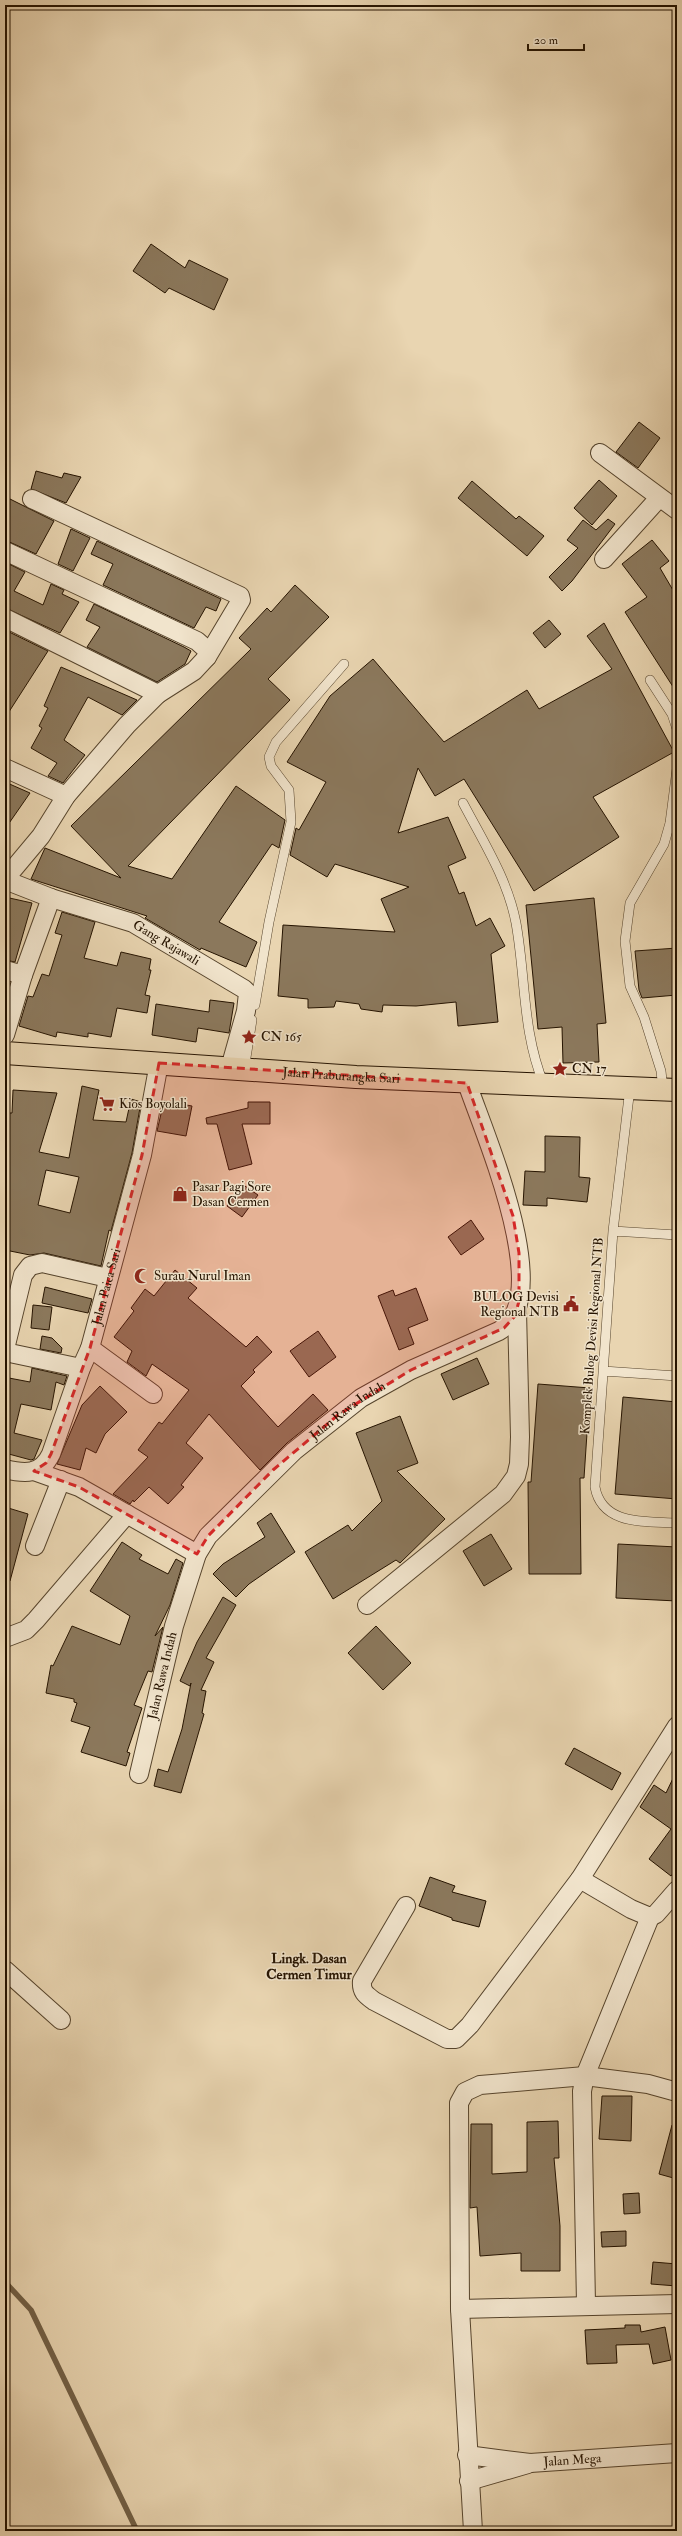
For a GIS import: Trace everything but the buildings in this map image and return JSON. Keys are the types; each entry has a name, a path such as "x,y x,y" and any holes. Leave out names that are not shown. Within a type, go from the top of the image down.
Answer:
{"main road":[{"name":"Jalan Praburangka Sari","path":"5,1053 466,1083 670,1090"}],"street":[{"path":"600,453 677,510"},
{"path":"604,560 659,498"},
{"path":"5,880 41,836 66,796 127,725 158,694 194,671 207,657 240,604 240,596 32,499"},
{"path":"5,551 197,641 206,649 207,657"},
{"path":"5,618 158,694"},
{"path":"5,768 66,796"},
{"name":"Gang Rajawali","path":"5,880 51,898 133,924 198,963 232,980 248,992 237,1069"},
{"path":"5,1035 23,975 51,898"},
{"path":"5,970 23,975"},
{"name":"Jalan Paica Sari","path":"34,1471 46,1463 51,1454 81,1368 90,1348 142,1155 159,1063"},
{"path":"367,1605 503,1494 516,1476 520,1437 517,1311 519,1253 514,1222 466,1083"},
{"path":"81,1368 5,1350 23,1275 30,1266 42,1263 108,1278"},
{"name":"Jalan Rawa Indah","path":"139,1774 174,1626 197,1554 208,1536 268,1475 338,1415 361,1398 404,1373 500,1331 509,1325 517,1311"},
{"path":"90,1348 153,1394"},
{"path":"5,1469 22,1473 34,1471 61,1480 128,1514 197,1554"},
{"path":"35,1546 61,1480"},
{"path":"5,1638 26,1630 36,1620 128,1514"},
{"path":"406,1906 362,1981 363,1993 374,2001 447,2038 456,2040 470,2026 580,1879 677,1726"},
{"path":"580,1879 631,1909 650,1917"},
{"path":"586,2304 582,2111 585,2076 650,1917 656,1914 677,1890"},
{"path":"5,1970 61,2020"},
{"path":"473,2531 460,2309 459,2103 465,2092 480,2085 585,2076 648,2084 677,2092"},
{"path":"460,2309 586,2304 677,2304"},
{"name":"Jalan Mega","path":"468,2455 530,2463 677,2453"},
{"path":"469,2481 530,2463"}],"lane":[{"path":"237,1069 291,822 289,790 271,766 269,757 276,742 344,664"},
{"path":"650,680 672,714 677,730"},
{"path":"670,1090 660,1071 644,1017 630,986 625,941 630,903 664,844 670,823 677,769"},
{"path":"463,803 502,878 516,922 524,1008 534,1061 544,1086"},
{"name":"Komplek Bulog Devisi Regional NTB","path":"630,1088 613,1231 595,1481 598,1498 608,1512 618,1517 677,1523"},
{"path":"613,1231 677,1235"},
{"path":"604,1371 677,1376"}],"highlighted area":[{"path":"159,1063 467,1083 513,1216 519,1253 519,1301 515,1316 504,1328 411,1370 338,1415 273,1470 208,1536 197,1554 79,1487 34,1471 46,1463 51,1454 90,1348 142,1155"}],"waterway":[{"path":"5,2282 31,2310 137,2531"}],"place":[{"name":"CN 165","path":"249,1037"},
{"name":"CN 17","path":"560,1069"},
{"name":"Kios Boyolali","path":"107,1104"},
{"name":"Pasar Pagi Sore Dasan Cermen","path":"180,1194"},
{"name":"Surau Nurul Iman","path":"142,1276"},
{"name":"BULOG Devisi Regional NTB","path":"571,1304"}],"district":[{"name":"Lingk. Dasan Cermen Timur","path":"309,1966"}]}
